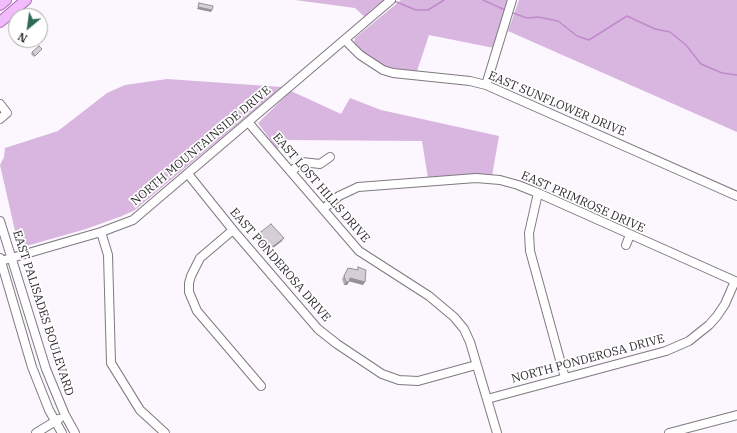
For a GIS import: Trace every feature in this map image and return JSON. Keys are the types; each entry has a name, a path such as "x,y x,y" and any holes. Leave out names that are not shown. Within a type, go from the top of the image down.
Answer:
{"main road":[{"path":"0,5 6,0"},
{"path":"0,22 26,0"}],"street":[{"name":"NORTH MOUNTAINSIDE DRIVE","path":"0,260 12,258 101,232 133,220 391,0"},
{"path":"486,85 512,0"},
{"name":"EAST SUNFLOWER DRIVE","path":"345,40 360,55 383,70 393,73 470,81 486,85 737,196"},
{"path":"0,104 7,113 0,119"},
{"name":"EAST LOST HILLS DRIVE","path":"248,122 359,251 429,296 454,317 464,329 470,342 497,433"},
{"path":"291,172 302,162 320,164 330,158"},
{"name":"EAST PONDEROSA DRIVE","path":"188,174 233,230 318,329 337,344 382,374 399,380 418,381 476,365"},
{"name":"EAST PRIMROSE DRIVE","path":"323,209 340,196 358,187 476,178 500,180 518,184 736,281"},
{"path":"538,193 529,233 530,251 565,378"},
{"name":"EAST PALISADES BOULEVARD","path":"0,221 46,369 65,415 75,433"},
{"path":"233,230 200,258 194,266 189,283 189,292 197,311 261,386"},
{"path":"101,232 108,255 111,364 140,410 165,433"},
{"path":"626,245 630,235"},
{"name":"EAST PALISADES BOULEVARD","path":"0,260 32,367 49,410 62,433"},
{"name":"NORTH PONDEROSA DRIVE","path":"487,399 666,352 689,341 709,325 725,304 736,281"},
{"path":"36,433 65,415"},
{"path":"669,433 737,415"}],"shaded area":[{"path":"295,0 384,0 371,10 366,18 355,8"},
{"path":"401,0 509,0 494,48 429,35 417,71 391,68 380,65 359,50 354,42 355,38"},
{"path":"519,0 737,0 737,132 508,31"},
{"path":"167,79 282,87 135,210 86,229 23,247 18,244 0,165 4,157 5,148 58,131 107,93 125,85"},
{"path":"291,91 341,114 350,98 381,110 499,136 492,176 428,178 422,141 289,140 277,149 258,123"}],"building":[{"path":"199,3 213,6 212,10 198,7"},
{"path":"37,48 42,49 35,56 32,52"},
{"path":"271,224 284,238 271,248 268,245 267,246 257,235"},
{"path":"358,267 366,270 365,282 350,278 349,282 346,282 344,276 348,268 358,270"}],"waterway":[{"path":"394,1 416,10 428,10 444,0"},
{"path":"483,0 505,10"},
{"path":"510,12 527,18 538,17 558,21 577,36 589,40 627,16 655,29 670,32 686,45 701,64 722,73 737,75"}]}
